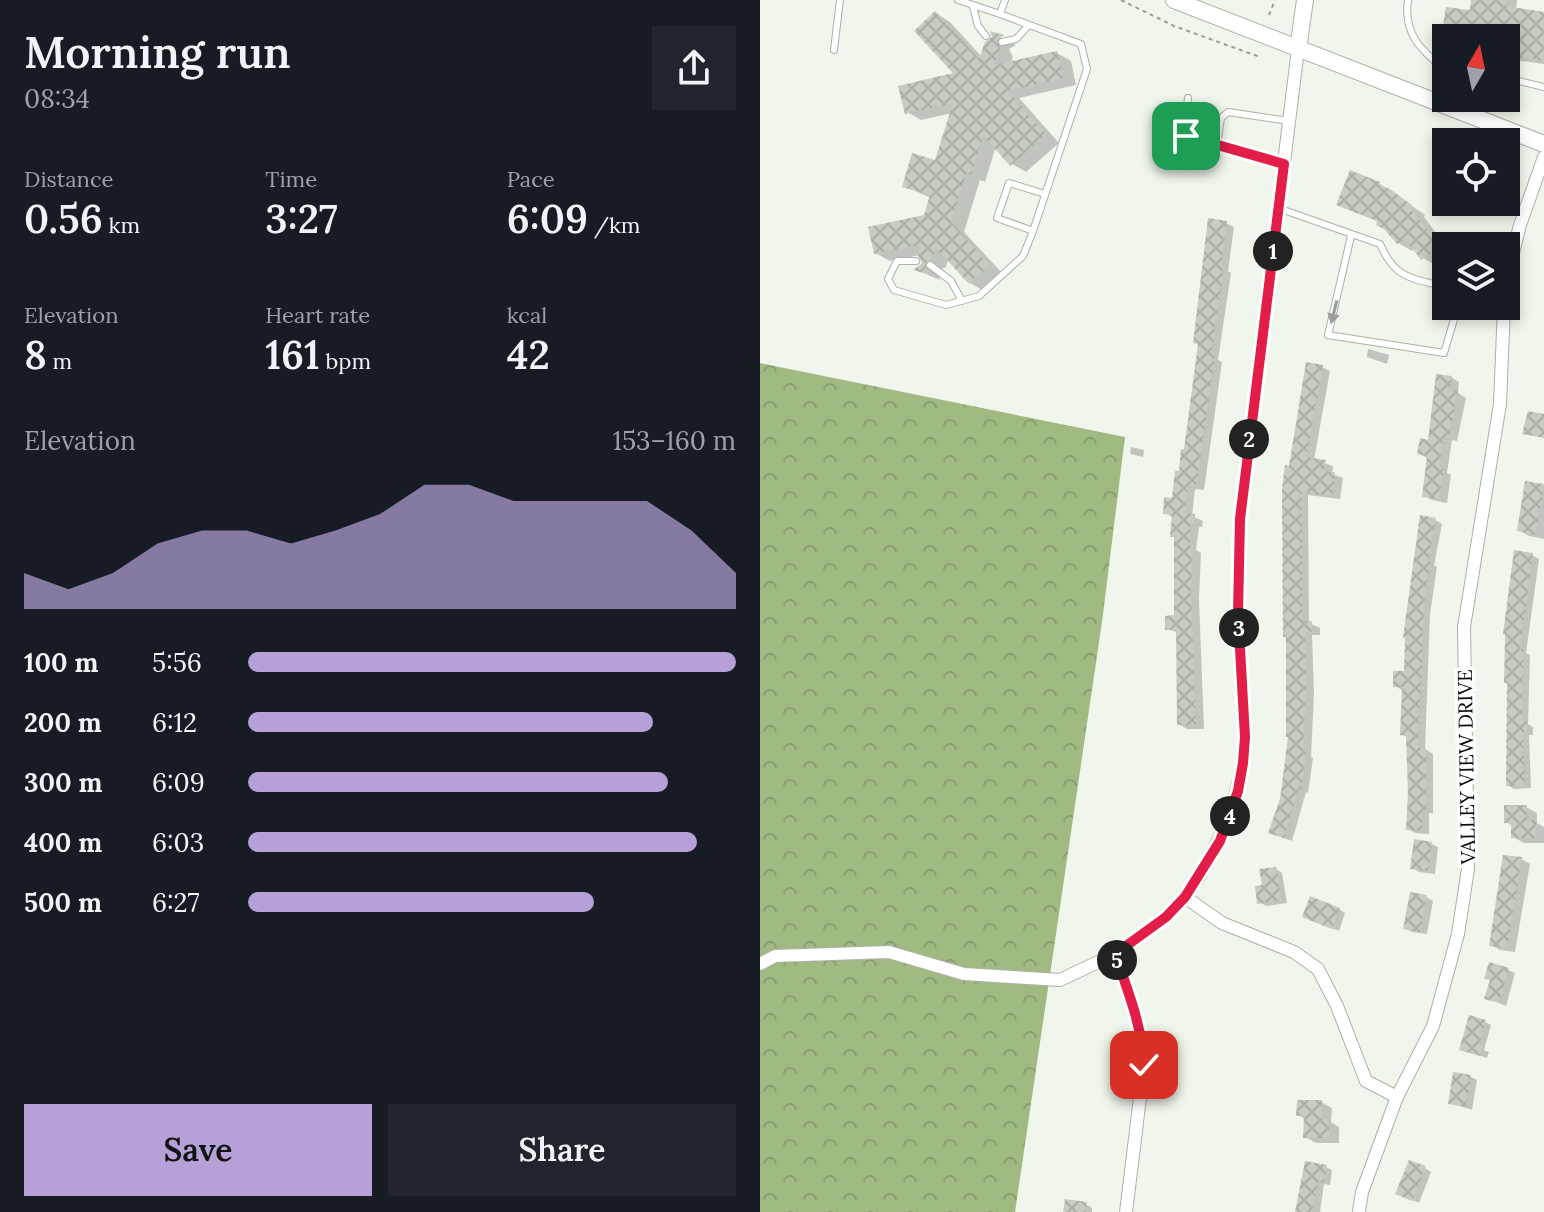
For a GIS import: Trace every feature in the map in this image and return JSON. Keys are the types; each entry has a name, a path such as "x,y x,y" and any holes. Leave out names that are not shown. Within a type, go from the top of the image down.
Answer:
{"main road":[{"path":"1174,0 1432,99"},
{"path":"1298,49 1305,0"},
{"path":"1464,112 1544,144"}],"street":[{"path":"760,964 775,956 889,952 964,974 1060,980 1115,954 1166,917 1185,897 1220,841 1230,817 1243,763 1245,737 1238,613 1240,519 1298,49"},
{"path":"1518,232 1544,157"},
{"name":"VALLEY VIEW DRIVE","path":"1359,1212 1362,1192 1397,1097 1433,1026 1458,934 1468,869 1464,627 1500,404 1503,320"},
{"path":"1185,897 1222,923 1294,952 1318,969 1337,1006 1366,1081 1397,1097"},
{"path":"1115,954 1136,1015 1143,1042 1144,1065 1126,1212"}],"lane":[{"path":"834,50 840,0"},
{"path":"916,261 897,261 888,279 894,290 946,305 979,296 1023,256 1087,69 1081,44 958,0"},
{"path":"1000,14 1005,0"},
{"path":"1408,0 1406,23 1432,56"},
{"path":"973,6 978,26 986,36"},
{"path":"1002,42 1016,39 1028,26"},
{"path":"1520,81 1544,87"},
{"path":"1188,98 1186,136 1284,164"},
{"path":"1217,144 1221,118 1228,112 1289,121"},
{"path":"1033,231 997,218 1009,183 1045,194"},
{"path":"1278,208 1380,244 1388,263 1404,277 1432,284"},
{"path":"1351,236 1328,335 1444,353 1454,320"},
{"path":"930,265 951,281 962,301"}],"path":[{"path":"1121,0 1174,26 1260,57"},
{"path":"1269,15 1275,0"}],"green space":[{"path":"760,363 1125,437 1102,622 1015,1212 760,1212"}],"building":[{"path":"1471,0 1507,0 1506,6 1544,12 1544,61 1520,57 1520,24 1443,24 1446,7 1470,10"},
{"path":"935,11 979,59 985,42 992,37 990,31 1004,35 996,41 1000,48 994,65 1057,51 1063,78 1007,91 1046,134 1010,166 983,135 971,175 966,174 951,222 990,265 969,284 936,248 932,259 924,263 927,274 913,270 922,263 918,255 921,244 874,254 868,227 924,215 930,195 902,187 912,153 935,160 953,103 905,114 898,86 953,73 914,31"},
{"path":"1350,170 1380,182 1379,185 1412,205 1410,208 1432,236 1432,252 1421,260 1405,238 1397,244 1384,229 1376,225 1377,221 1336,205"},
{"path":"1208,218 1227,221 1211,355 1215,355 1203,440 1196,486 1188,486 1184,513 1195,514 1189,546 1193,546 1191,593 1196,725 1177,725 1176,630 1165,630 1165,616 1174,615 1174,537 1170,537 1172,515 1163,514 1164,497 1172,498 1175,471 1179,471 1181,449 1184,449 1198,344 1193,343"},
{"path":"1306,362 1323,365 1306,457 1326,460 1324,471 1335,472 1332,496 1301,492 1302,621 1312,621 1312,632 1305,632 1303,751 1306,752 1301,789 1298,789 1284,838 1268,833 1280,799 1288,737 1286,637 1283,637 1282,489 1285,465 1289,466"},
{"path":"1436,374 1452,376 1450,390 1458,391 1449,438 1444,437 1439,468 1444,469 1439,499 1422,497 1427,456 1417,454 1420,438 1428,440"},
{"path":"1528,411 1544,414 1544,438 1522,434"},
{"path":"1525,481 1544,484 1536,535 1517,531"},
{"path":"1420,515 1436,518 1428,560 1424,609 1418,748 1426,748 1427,810 1422,810 1422,831 1406,830 1406,736 1400,735 1402,687 1393,687 1393,671 1404,671 1403,637"},
{"path":"1514,550 1533,553 1520,649 1524,649 1522,721 1527,721 1527,732 1523,732 1525,786 1506,786 1507,683 1504,683 1503,634"},
{"path":"1504,805 1527,805 1527,820 1536,820 1536,838 1511,838 1511,823 1504,823"},
{"path":"1414,839 1432,842 1428,871 1410,869"},
{"path":"1503,855 1522,857 1507,948 1489,946"},
{"path":"1276,867 1281,900 1257,904 1255,886 1262,885 1259,869"},
{"path":"1410,892 1427,895 1420,932 1403,929"},
{"path":"1310,896 1340,908 1332,929 1302,917"},
{"path":"1489,962 1509,968 1499,1003 1484,999 1490,980 1484,979"},
{"path":"1469,1015 1486,1020 1479,1045 1483,1047 1480,1056 1459,1050"},
{"path":"1453,1072 1471,1075 1466,1107 1448,1104"},
{"path":"1297,1100 1322,1100 1321,1119 1329,1119 1329,1138 1303,1138 1304,1116 1296,1116"},
{"path":"1409,1160 1426,1166 1412,1201 1395,1194"},
{"path":"1305,1161 1327,1165 1323,1183 1318,1182 1312,1212 1295,1212"},
{"path":"1065,1199 1087,1202 1085,1212 1063,1212"}],"route":[{"path":"1144,1065 1143,1042 1136,1015 1115,954 1166,917 1200,876 1230,817 1243,763 1245,737 1238,613 1240,519 1284,164 1186,136"}]}
